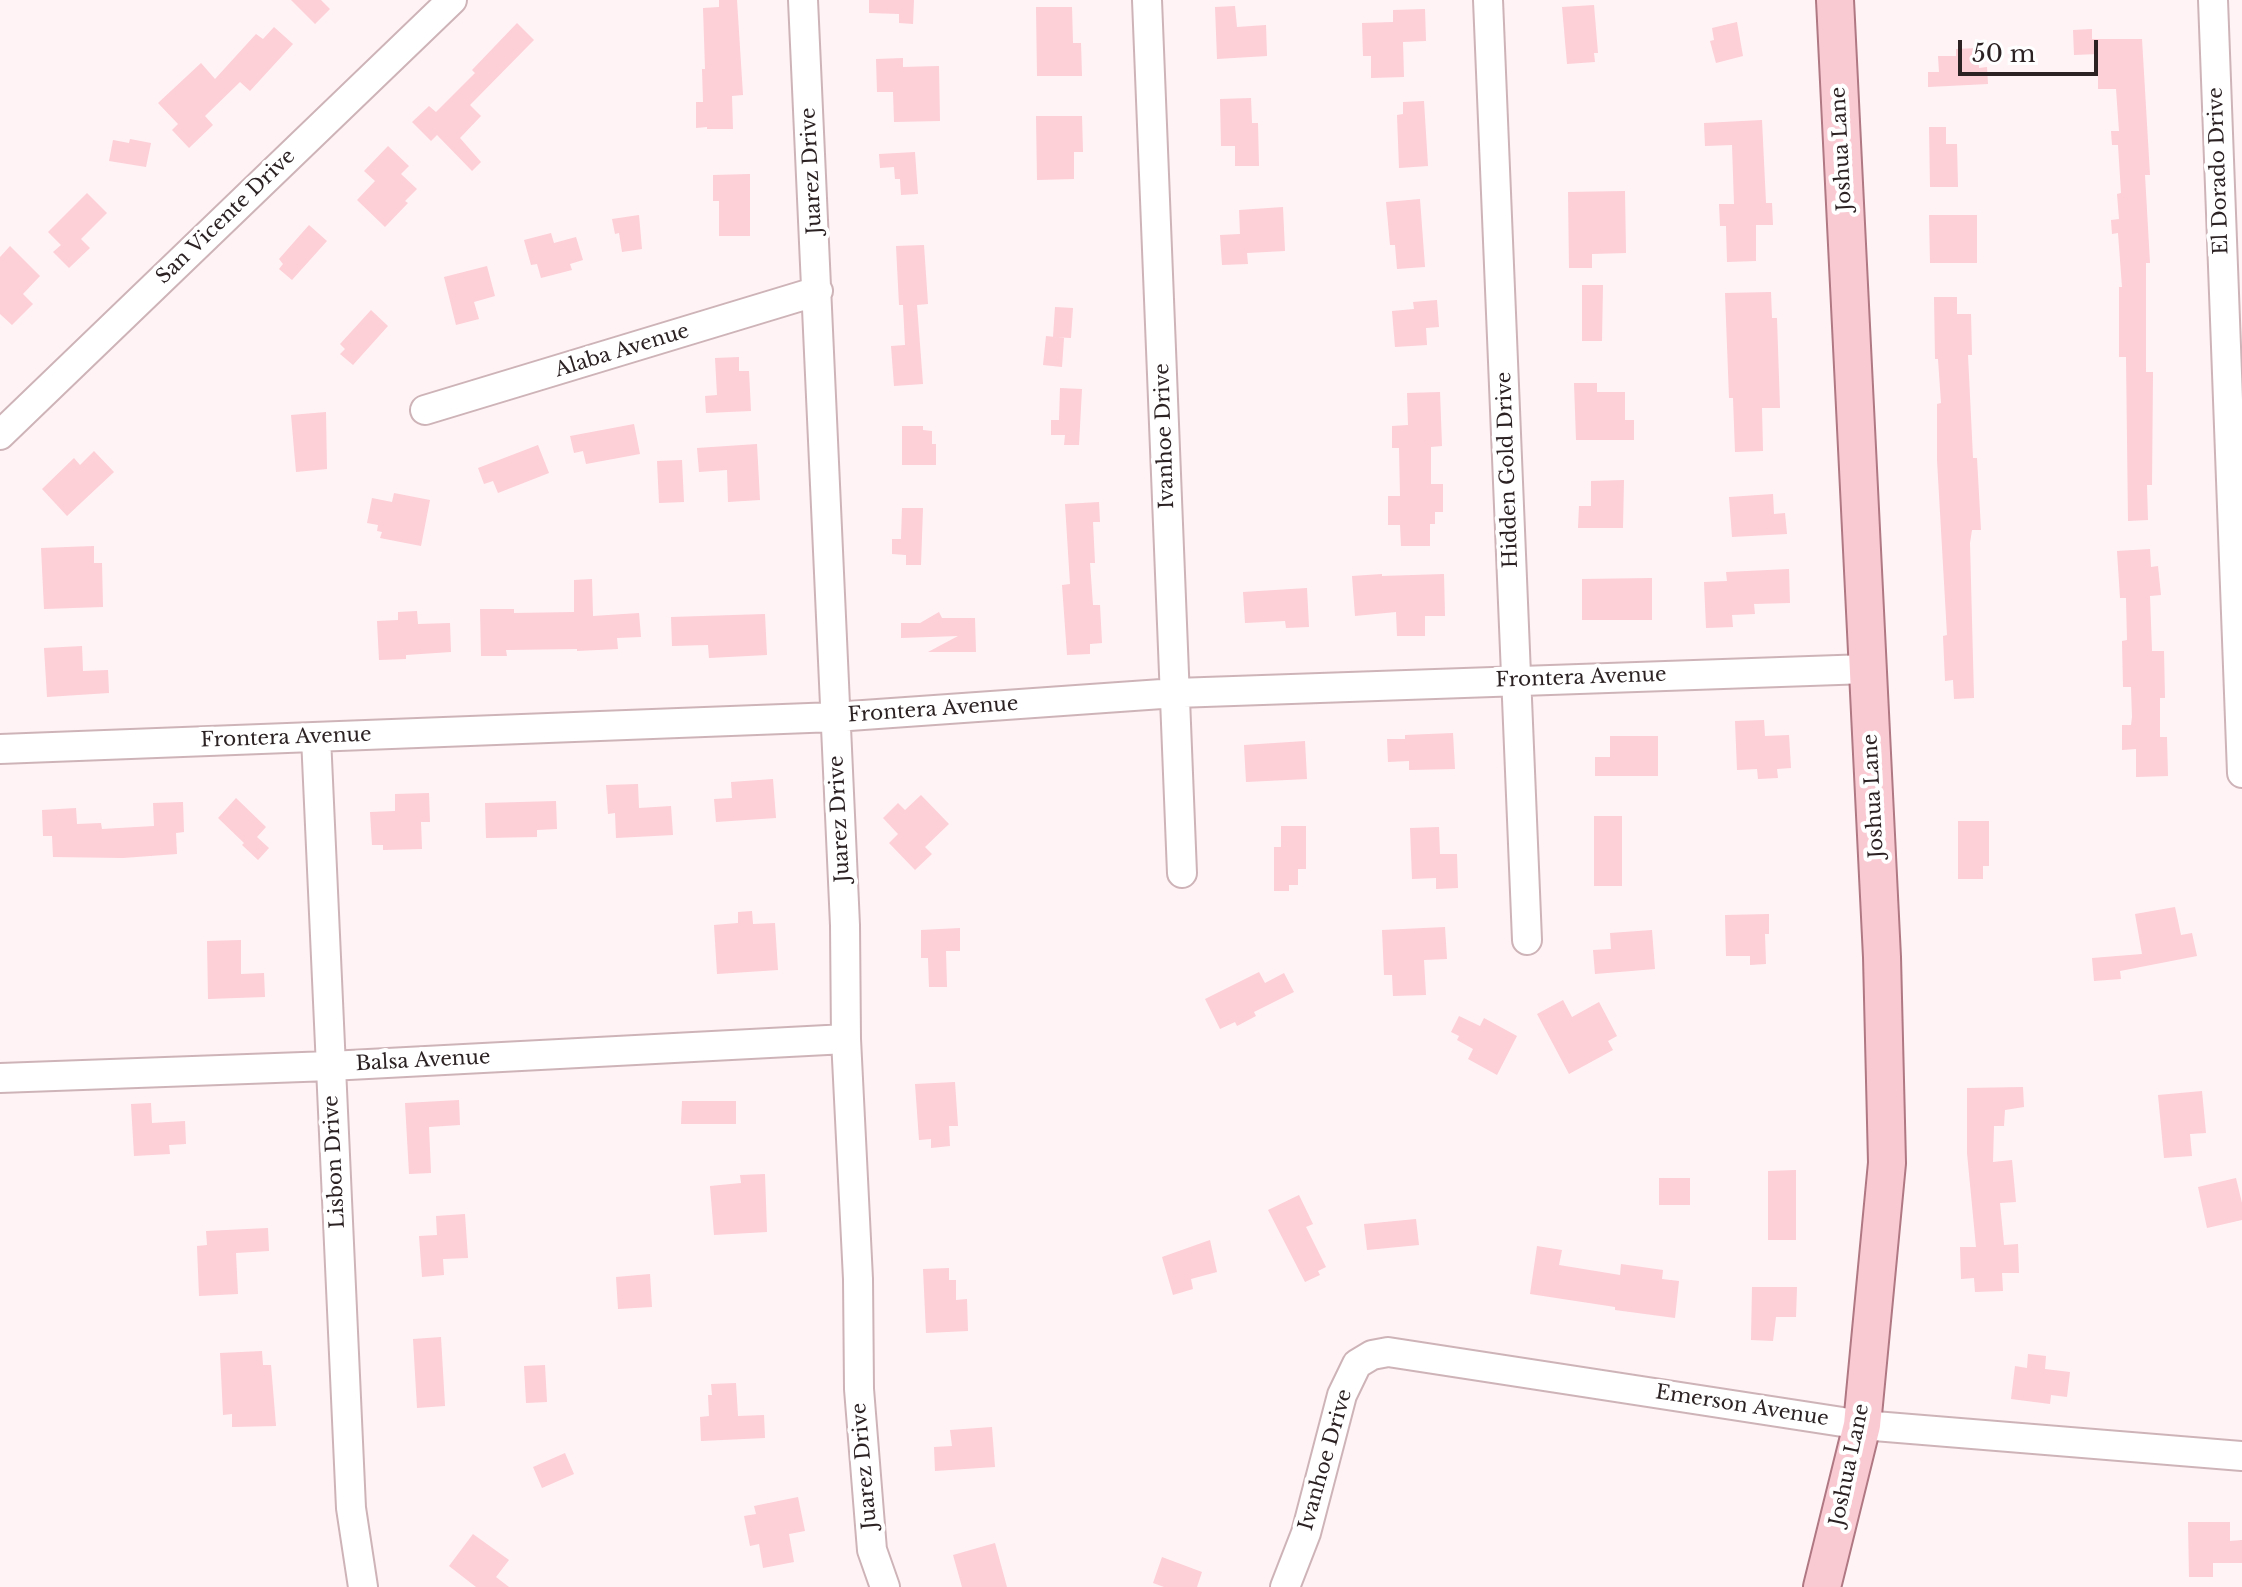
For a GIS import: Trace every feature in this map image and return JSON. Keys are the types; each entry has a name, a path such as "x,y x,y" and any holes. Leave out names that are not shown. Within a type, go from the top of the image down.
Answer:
{"main road":[{"name":"Joshua Lane","path":"1822,1587 1862,1425 1887,1163 1882,957 1835,0"}],"street":[{"name":"San Vicente Drive","path":"0,435 452,0"},
{"name":"Juarez Drive","path":"803,0 845,925 846,1039 858,1279 859,1389 872,1550 885,1587"},
{"name":"Ivanhoe Drive","path":"1147,0 1182,873"},
{"name":"Hidden Gold Drive","path":"1488,0 1527,940"},
{"name":"El Dorado Drive","path":"2213,0 2242,773"},
{"name":"Alaba Avenue","path":"425,410 818,291"},
{"name":"Frontera Avenue","path":"0,749 835,717 1176,693 1867,669"},
{"name":"Lisbon Drive","path":"316,737 351,1508 363,1587"},
{"name":"Balsa Avenue","path":"0,1078 330,1066 846,1039"},
{"name":"Ivanhoe Drive","path":"1285,1587 1306,1533 1342,1395 1357,1364 1372,1355 1388,1352"},
{"name":"Emerson Avenue","path":"1388,1352 1862,1425 2242,1456"}],"building":[{"path":"291,0 321,0 330,9 315,24"},
{"path":"719,0 737,0 743,95 732,96 733,129 696,128 696,102 703,102 702,69 705,69 703,8 719,7"},
{"path":"869,0 914,0 913,24 899,23 899,14 869,13"},
{"path":"1594,5 1598,53 1594,53 1595,62 1567,64 1562,7"},
{"path":"1235,6 1237,27 1266,25 1267,56 1217,59 1215,7"},
{"path":"1036,7 1072,7 1073,43 1081,43 1082,76 1037,76"},
{"path":"1425,9 1426,41 1403,42 1404,77 1371,78 1371,56 1363,56 1362,23 1393,22 1393,10"},
{"path":"1737,22 1743,56 1716,63 1710,41 1714,40 1712,28"},
{"path":"517,23 534,40 470,105 481,116 460,138 481,162 472,171 437,135 431,141 412,122 429,106 436,112 475,73 472,70"},
{"path":"274,27 293,44 250,91 240,82 205,116 213,125 189,148 172,130 178,124 158,103 201,63 215,79 256,34 263,39"},
{"path":"2092,29 2092,39 2142,39 2150,175 2145,175 2150,263 2146,263 2146,372 2153,372 2152,485 2147,485 2148,520 2128,521 2126,357 2119,357 2119,287 2122,287 2118,233 2112,234 2111,220 2119,219 2117,194 2121,193 2118,145 2112,145 2111,131 2119,131 2116,89 2098,89 2098,54 2074,55 2073,30"},
{"path":"1978,48 1979,68 1987,67 1988,84 1928,87 1928,72 1939,72 1938,56 1956,56 1956,49"},
{"path":"903,58 903,67 939,66 940,121 894,122 893,92 877,92 876,59"},
{"path":"1251,98 1252,123 1258,123 1259,166 1235,166 1235,146 1221,146 1220,99"},
{"path":"1424,101 1428,166 1399,168 1397,115 1403,114 1403,102"},
{"path":"1036,116 1082,116 1083,152 1074,152 1074,179 1037,180"},
{"path":"1762,120 1766,203 1772,203 1773,225 1756,225 1756,261 1727,262 1726,226 1720,226 1719,204 1734,204 1732,145 1705,146 1704,123"},
{"path":"1929,127 1946,127 1946,144 1957,144 1958,187 1930,187"},
{"path":"130,139 151,143 146,167 109,161 113,140 129,143"},
{"path":"388,146 409,166 401,174 417,189 385,227 357,200 375,181 364,171"},
{"path":"915,152 918,194 901,195 900,179 895,179 894,167 880,168 879,154"},
{"path":"750,174 750,236 719,236 719,201 713,201 713,175"},
{"path":"1625,191 1626,253 1592,254 1592,268 1569,268 1568,192"},
{"path":"87,193 107,213 81,239 90,248 69,268 53,252 61,245 48,232"},
{"path":"1420,199 1425,267 1397,269 1395,245 1390,245 1386,202"},
{"path":"1283,207 1285,251 1247,253 1248,264 1222,265 1220,235 1240,234 1239,210"},
{"path":"639,215 642,249 622,252 619,233 615,234 612,219"},
{"path":"1929,215 1977,215 1977,263 1930,263"},
{"path":"309,225 327,241 292,280 279,269 283,264 279,259"},
{"path":"551,233 554,243 576,237 583,260 570,264 572,270 541,278 537,264 531,265 524,240"},
{"path":"924,245 928,304 917,305 923,384 894,386 891,346 905,345 896,246"},
{"path":"10,246 40,276 23,294 33,304 12,325 0,314 0,257"},
{"path":"487,266 495,296 474,302 479,319 456,325 444,277"},
{"path":"1582,285 1603,285 1602,341 1582,341"},
{"path":"1771,292 1772,318 1777,318 1780,408 1762,408 1763,451 1735,452 1733,398 1729,398 1725,293"},
{"path":"1934,297 1957,297 1957,314 1971,314 1972,355 1968,355 1973,458 1977,458 1981,530 1972,530 1970,543 1974,698 1954,699 1953,680 1945,681 1943,636 1947,635 1937,460 1937,404 1941,403 1938,359 1935,359"},
{"path":"1437,300 1439,327 1426,328 1427,345 1395,347 1392,311 1414,309 1413,302"},
{"path":"1055,307 1073,308 1071,338 1053,337"},
{"path":"371,310 388,326 353,365 340,354 345,349 340,344"},
{"path":"1046,336 1064,338 1062,367 1043,365"},
{"path":"739,357 739,371 749,371 751,411 706,413 705,396 717,395 715,358"},
{"path":"1574,383 1597,383 1597,392 1625,392 1625,420 1634,420 1634,440 1576,440"},
{"path":"1060,388 1082,389 1079,445 1064,445 1065,435 1051,435 1051,420 1059,420"},
{"path":"1440,392 1442,446 1431,447 1431,484 1443,484 1443,512 1435,512 1435,524 1430,524 1430,546 1401,546 1400,525 1388,525 1388,496 1400,496 1399,448 1392,448 1392,426 1408,425 1407,393"},
{"path":"326,412 327,469 296,472 291,415"},
{"path":"634,424 640,454 586,464 583,451 574,453 570,436"},
{"path":"902,426 923,426 923,430 932,431 932,444 936,444 936,465 902,465"},
{"path":"757,444 760,500 728,502 727,470 699,472 697,448"},
{"path":"538,445 549,473 498,493 493,481 484,484 478,468"},
{"path":"94,451 114,472 67,516 42,489 74,458 80,465"},
{"path":"682,460 684,502 659,503 657,461"},
{"path":"1624,480 1623,528 1578,528 1579,506 1591,506 1591,481"},
{"path":"394,493 430,500 421,546 380,538 382,532 377,531 378,525 367,523 372,498 392,502"},
{"path":"1773,494 1774,514 1785,513 1787,534 1732,537 1729,497"},
{"path":"1099,502 1100,522 1093,522 1095,563 1090,563 1093,605 1100,605 1102,643 1090,644 1090,654 1067,655 1062,585 1070,584 1065,504"},
{"path":"902,508 923,508 921,565 906,565 906,555 892,554 892,539 901,539"},
{"path":"94,546 94,563 102,563 103,607 44,609 41,548"},
{"path":"2150,549 2151,567 2158,566 2161,595 2150,596 2152,651 2164,651 2165,698 2160,698 2160,737 2167,737 2168,776 2136,777 2136,749 2122,750 2122,725 2131,725 2132,717 2131,687 2123,687 2122,641 2127,640 2126,598 2120,598 2117,551"},
{"path":"1789,569 1790,603 1754,604 1755,614 1732,615 1733,627 1706,628 1704,582 1727,581 1726,572"},
{"path":"1444,574 1445,616 1425,616 1425,636 1397,636 1396,612 1355,616 1352,576"},
{"path":"1652,578 1652,620 1582,620 1582,579"},
{"path":"592,579 593,616 639,613 641,637 617,638 618,649 506,650 507,656 481,656 480,609 514,609 514,613 574,612 574,580"},
{"path":"1307,588 1309,627 1286,628 1285,621 1245,623 1243,592"},
{"path":"417,611 418,624 450,623 451,652 379,660 377,621 398,620 398,612"},
{"path":"939,612 942,618 975,618 976,652 928,652 958,636 901,638 901,623 920,623"},
{"path":"765,614 767,655 709,658 708,645 672,646 671,617"},
{"path":"82,646 83,671 108,670 109,693 47,697 44,648"},
{"path":"1764,720 1765,736 1789,735 1791,768 1777,769 1778,778 1758,779 1757,769 1737,770 1735,721"},
{"path":"1453,733 1455,769 1409,770 1409,761 1388,762 1387,739"},
{"path":"1610,736 1658,736 1658,776 1595,776 1595,757 1610,757"},
{"path":"1305,741 1307,779 1246,782 1244,745"},
{"path":"773,779 776,818 716,822 714,799 732,798 731,782"},
{"path":"638,784 639,808 671,806 673,835 616,838 615,813 608,814 606,785"},
{"path":"429,793 430,822 421,822 422,849 383,850 383,845 372,845 370,812 395,811 395,794"},
{"path":"921,795 949,824 925,847 932,854 915,870 889,843 898,834 883,818 898,803 905,810"},
{"path":"236,798 266,827 257,837 269,848 258,860 218,818"},
{"path":"556,801 557,829 537,830 537,837 486,838 485,803"},
{"path":"183,802 184,832 176,833 177,854 123,858 53,857 52,836 43,836 42,810 76,808 77,824 101,823 102,829 154,826 153,803"},
{"path":"1594,816 1622,816 1622,886 1594,886"},
{"path":"1958,821 1989,821 1989,866 1983,866 1983,879 1958,879"},
{"path":"1281,826 1306,826 1306,869 1298,869 1298,885 1289,885 1289,891 1274,891 1274,847 1281,847"},
{"path":"1439,827 1440,854 1457,854 1458,888 1436,889 1436,878 1412,879 1410,828"},
{"path":"2175,907 2181,935 2192,933 2197,956 2120,971 2121,979 2094,981 2092,958 2142,954 2135,914"},
{"path":"752,911 753,924 775,923 778,970 717,974 714,925 738,923 738,912"},
{"path":"1769,914 1769,934 1765,934 1766,964 1750,965 1750,956 1726,956 1725,915"},
{"path":"1445,927 1447,959 1424,960 1426,995 1393,996 1392,975 1384,975 1382,930"},
{"path":"960,928 960,951 946,951 947,987 929,987 928,958 921,958 921,930"},
{"path":"1652,930 1655,969 1595,974 1593,950 1611,949 1610,933"},
{"path":"241,940 241,974 264,973 265,997 208,999 207,941"},
{"path":"1259,972 1265,983 1284,973 1294,992 1254,1012 1256,1016 1237,1026 1235,1022 1220,1029 1205,999"},
{"path":"1563,1000 1572,1017 1599,1002 1617,1036 1608,1041 1613,1050 1569,1074 1537,1014"},
{"path":"1459,1016 1480,1026 1484,1018 1517,1036 1497,1075 1468,1059 1473,1049 1457,1040 1459,1036 1451,1032"},
{"path":"955,1082 958,1126 949,1126 950,1146 931,1148 931,1139 919,1140 915,1084"},
{"path":"2023,1087 2024,1107 2005,1110 2004,1126 1994,1126 1993,1162 2012,1160 2016,1202 2000,1203 2004,1245 2018,1244 2019,1273 2002,1273 2003,1291 1975,1292 1974,1278 1961,1279 1960,1247 1976,1247 1967,1153 1967,1088"},
{"path":"2202,1091 2206,1133 2190,1134 2192,1156 2164,1158 2158,1095"},
{"path":"459,1100 460,1125 429,1127 431,1173 409,1174 405,1103"},
{"path":"682,1101 736,1101 736,1124 681,1124"},
{"path":"151,1103 152,1123 185,1121 186,1144 169,1145 170,1154 134,1156 131,1104"},
{"path":"1796,1170 1796,1240 1768,1240 1768,1171"},
{"path":"765,1174 767,1232 714,1235 710,1186 741,1183 740,1175"},
{"path":"1659,1178 1690,1178 1690,1205 1659,1205"},
{"path":"2236,1178 2242,1203 2242,1220 2207,1228 2198,1187"},
{"path":"1299,1195 1313,1224 1306,1227 1326,1267 1318,1271 1320,1275 1305,1282 1268,1210"},
{"path":"465,1214 468,1258 443,1259 444,1275 422,1277 419,1236 437,1235 436,1216"},
{"path":"1416,1219 1419,1245 1367,1250 1364,1224"},
{"path":"268,1228 269,1251 236,1253 238,1294 199,1296 197,1246 207,1245 206,1231"},
{"path":"1210,1240 1217,1272 1191,1279 1193,1289 1173,1295 1162,1257"},
{"path":"1537,1246 1562,1250 1559,1265 1620,1275 1621,1264 1663,1270 1662,1279 1679,1281 1675,1318 1530,1294"},
{"path":"949,1268 949,1280 956,1280 956,1300 967,1299 968,1331 926,1333 923,1269"},
{"path":"650,1274 652,1307 618,1309 616,1277"},
{"path":"1752,1287 1797,1287 1796,1317 1776,1317 1773,1341 1751,1340"},
{"path":"441,1337 445,1406 417,1408 413,1339"},
{"path":"262,1351 263,1365 271,1365 276,1426 232,1427 232,1414 223,1415 220,1353"},
{"path":"2028,1354 2046,1356 2045,1369 2070,1372 2067,1397 2051,1395 2050,1404 2011,1399 2015,1366 2027,1368"},
{"path":"545,1365 547,1402 526,1403 524,1366"},
{"path":"736,1383 738,1416 764,1415 765,1438 701,1441 700,1417 709,1416 711,1384"},
{"path":"992,1427 995,1467 935,1471 934,1447 952,1446 950,1430"},
{"path":"565,1453 574,1474 542,1488 533,1467"},
{"path":"798,1497 805,1531 789,1534 794,1562 763,1568 759,1544 750,1546 744,1516 756,1514 754,1506"},
{"path":"2188,1522 2230,1522 2230,1541 2242,1540 2242,1563 2213,1563 2213,1577 2189,1577"},
{"path":"473,1534 509,1560 496,1577 509,1587 476,1587 449,1566"},
{"path":"995,1543 1007,1587 962,1587 953,1555"},
{"path":"1162,1557 1202,1572 1197,1587 1164,1587 1153,1583"}]}
